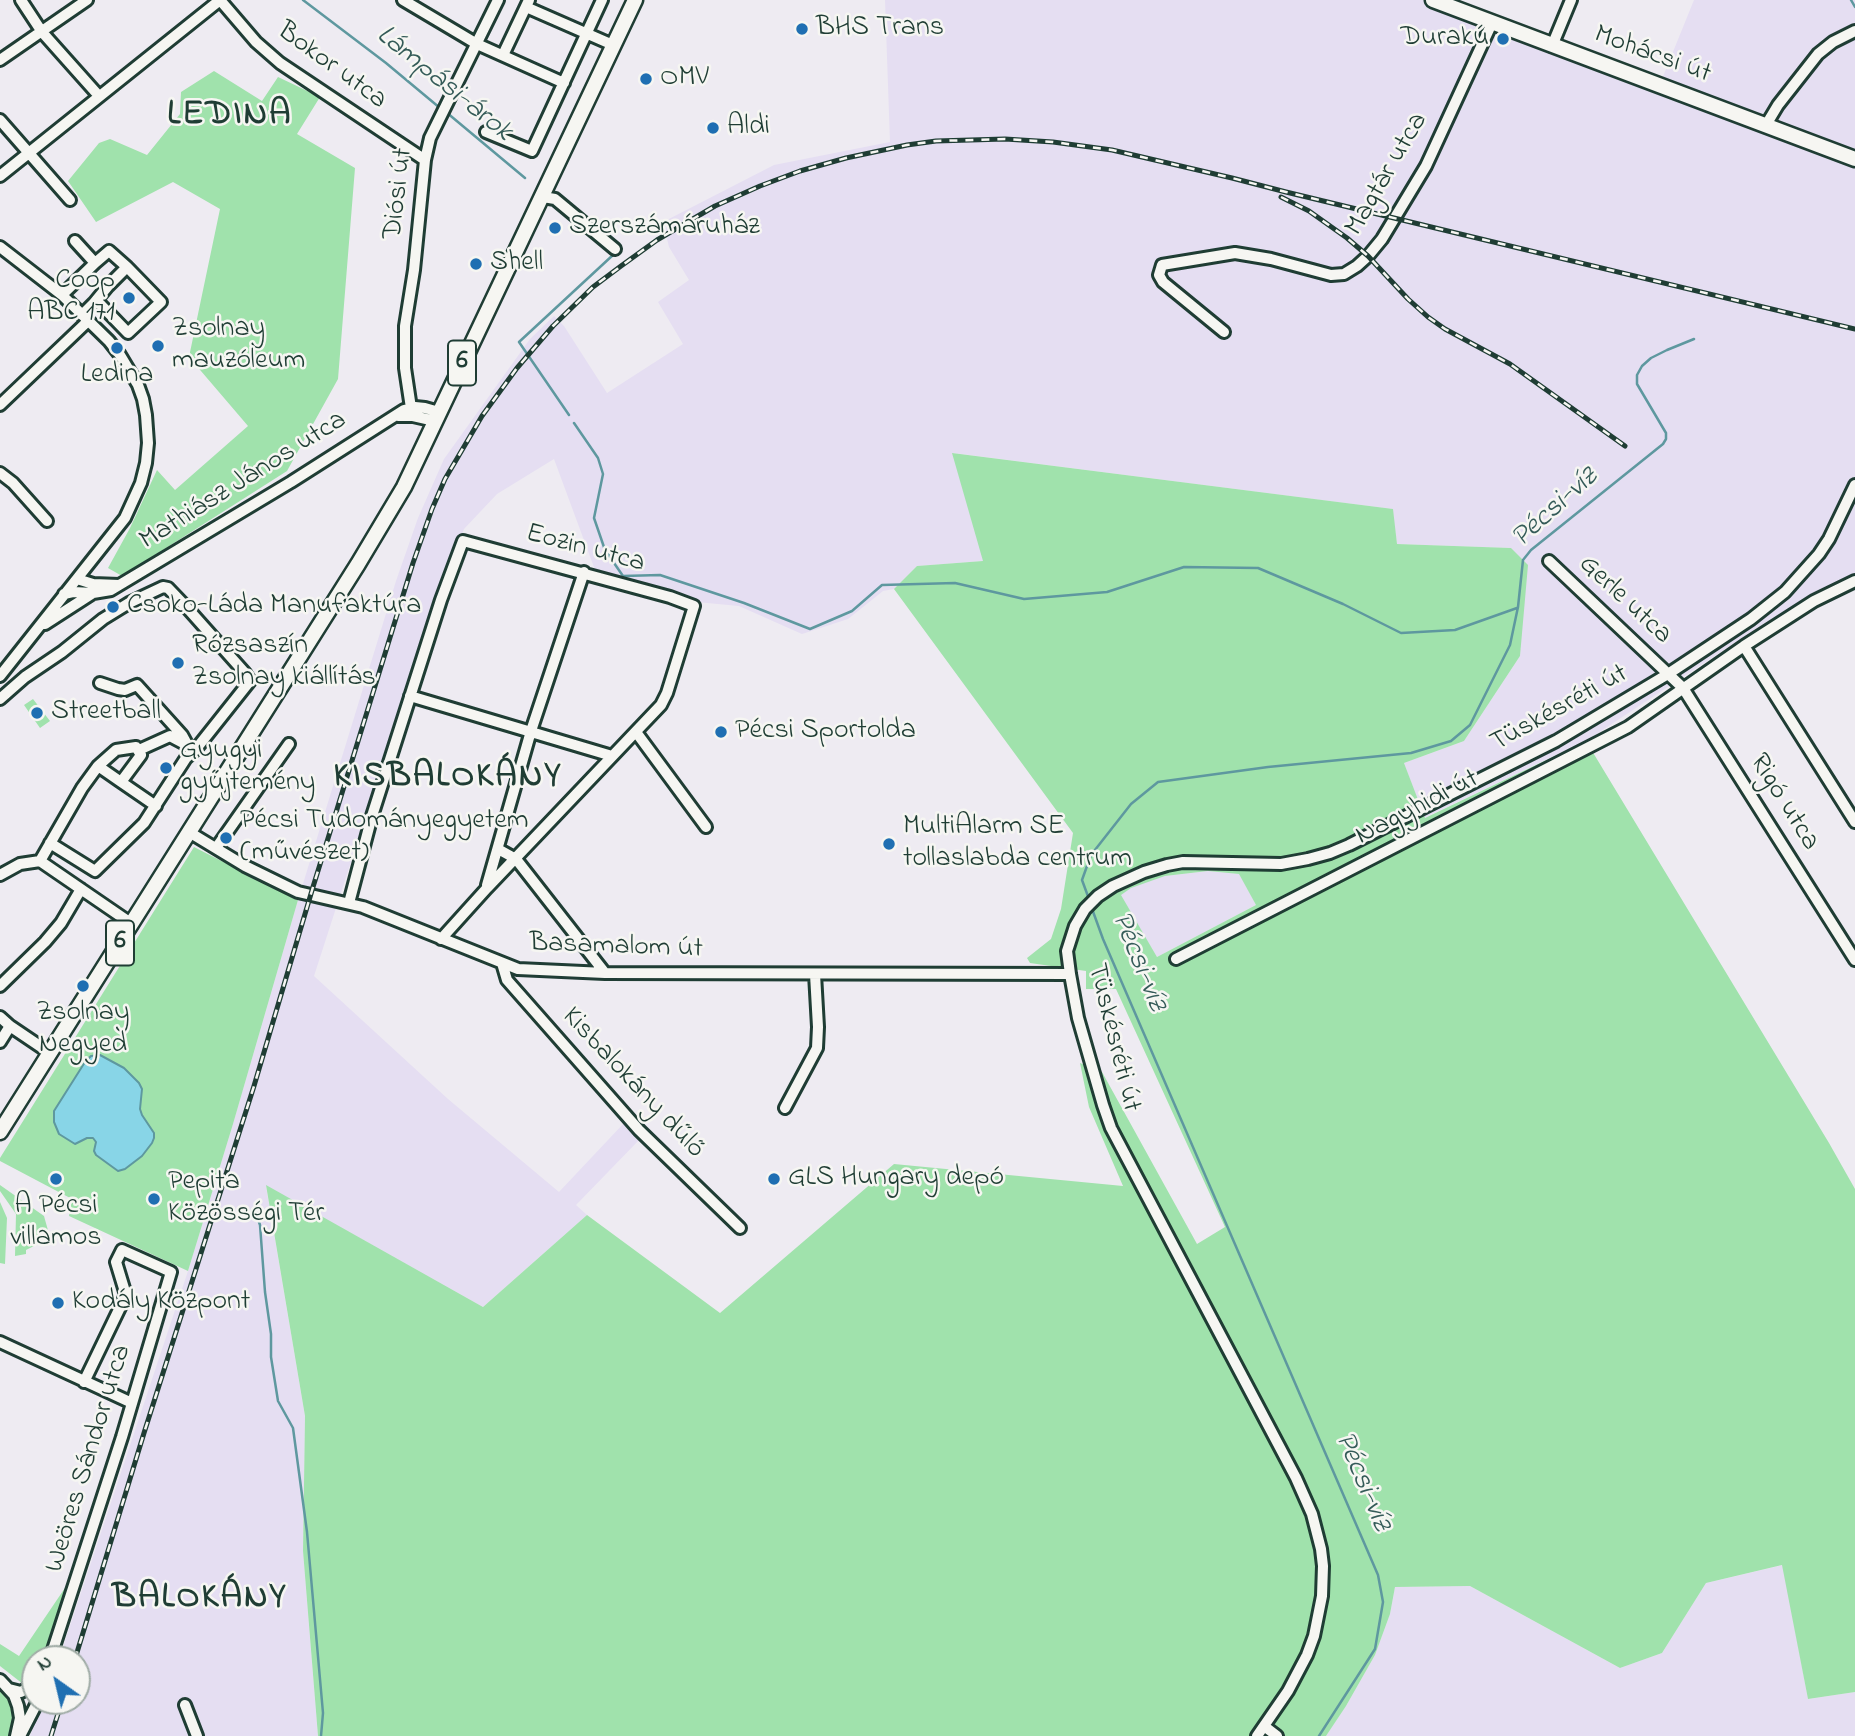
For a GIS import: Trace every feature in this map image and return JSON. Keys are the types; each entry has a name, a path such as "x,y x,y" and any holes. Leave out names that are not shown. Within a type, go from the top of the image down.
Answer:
{"main road":[{"name":"6","path":"0,1132 404,487 635,0"},
{"name":"Mohácsi út","path":"1433,0 1855,159"}],"street":[{"path":"21,0 42,32 99,96"},
{"path":"0,60 87,0"},
{"path":"0,176 220,0"},
{"name":"Bokor utca","path":"220,0 256,42 280,63 425,160"},
{"path":"403,0 477,44 564,83"},
{"name":"Diósi út","path":"411,408 405,368 405,326 414,270 425,160 430,138 498,0"},
{"path":"486,132 532,150 602,0"},
{"path":"1552,46 1571,0"},
{"path":"503,55 528,3 613,45"},
{"name":"Magtár utca","path":"1224,332 1163,282 1159,275 1162,265 1235,253 1272,259 1331,275 1344,274 1357,266 1382,239 1426,166 1492,23"},
{"path":"1766,125 1784,96 1818,54 1833,42 1855,31"},
{"path":"0,120 69,200"},
{"path":"546,190 615,249"},
{"path":"75,241 95,262"},
{"path":"0,247 62,295 109,341 129,369 143,399 148,429 146,463 141,483 125,518 39,627 2,669"},
{"path":"62,295 109,251 161,302 128,334 100,304 94,303"},
{"path":"0,405 85,318 108,286 127,267"},
{"path":"411,408 431,409 437,416"},
{"name":"Mathiász János utca","path":"64,594 105,592 120,585 291,482 391,417 411,408"},
{"name":"Mathiász János utca","path":"391,417 437,416"},
{"path":"0,473 13,483 47,521"},
{"name":"Tüskésréti út","path":"1257,1736 1298,1672 1314,1636 1323,1580 1321,1549 1312,1514 1296,1478 1111,1128 1078,1018 1070,974 1069,943 1075,926 1085,909 1098,896 1144,872 1175,863 1203,861 1281,864 1340,849 1556,741 1668,674 1779,598 1815,560 1855,485"},
{"name":"Eozin utca","path":"410,696 463,541 584,572 694,606 667,693 661,705 636,732"},
{"name":"Gerle utca","path":"1549,561 1668,674"},
{"path":"90,563 92,573 103,584"},
{"path":"486,888 531,731 584,572"},
{"name":"Mathiász János utca","path":"76,579 93,584 120,585"},
{"name":"Nagyhidi út","path":"1176,958 1628,727 1744,646 1814,601 1855,581"},
{"path":"0,699 103,619 163,587 167,588 250,681 191,748 144,823 95,871 50,843"},
{"name":"Mathiász János utca","path":"39,627 93,593"},
{"path":"1744,646 1855,822"},
{"name":"Rigó utca","path":"1668,674 1684,688 1855,960"},
{"path":"100,683 125,690 138,685 191,748"},
{"path":"349,903 372,816 410,696 612,756"},
{"path":"441,939 486,888 636,732 706,827"},
{"path":"139,750 170,736 191,748"},
{"path":"216,848 289,744"},
{"path":"40,861 82,788 98,766 116,750 136,747 141,755 121,782"},
{"path":"98,766 156,806"},
{"name":"Basamalom út","path":"190,832 245,866 298,892 374,911 518,969 605,973 1070,974"},
{"path":"498,849 516,859 605,973"},
{"path":"0,874 20,864 40,861 132,924"},
{"path":"0,986 61,923 81,889"},
{"name":"Kisbalokány dűlő","path":"502,963 507,980 639,1130 740,1228"},
{"path":"785,1108 817,1048 815,974"},
{"path":"0,1017 50,1053"},
{"path":"0,1042 10,1026"},
{"name":"Weöres Sándor utca","path":"55,1645 171,1272 122,1250 116,1262 126,1295 84,1382"},
{"path":"0,1342 132,1403"},
{"path":"0,1680 14,1695 18,1706 18,1736"},
{"path":"9,1689 21,1692"},
{"path":"186,1705 197,1736"},
{"path":"18,1736 30,1715"},
{"path":"1264,1726 1277,1736"}],"shaded area":[{"path":"885,0 1446,0 1662,79 1694,0 1855,0 1855,576 1834,583 1766,622 1586,741 1424,818 1404,763 1464,741 1520,656 1522,617 1511,548 1397,544 1392,509 953,453 984,561 917,566 894,589 883,591 848,619 802,634 739,606 697,602 595,570 554,459 497,494 464,529 444,574 314,976 448,1099 559,1192 624,1123 641,1138 576,1205 587,1215 483,1307 266,1186 305,1416 303,1551 318,1736 30,1736 38,1715 91,1715 91,1645 64,1645 188,1271 396,581 418,518 444,459 530,339 554,316 564,326 607,393 683,344 658,302 689,280 669,247 663,222 774,165 890,142"},
{"path":"1208,871 1240,874 1256,905 1157,957 1120,895 1131,887 1165,876"},
{"path":"1783,1565 1808,1699 1855,1692 1855,1736 1326,1736 1375,1655 1390,1614 1395,1587 1470,1586 1620,1668 1662,1653 1706,1583"}],"green space":[{"path":"214,71 262,101 278,77 320,97 297,134 355,168 338,379 287,471 122,576 108,568 157,470 175,490 248,426 189,357 220,209 173,182 96,222 68,181 99,143 110,139 147,155 180,114 181,92"},
{"path":"952,453 1393,509 1397,544 1511,548 1528,565 1520,656 1464,741 1404,763 1425,818 1586,741 1855,1189 1855,1692 1808,1699 1782,1565 1706,1583 1662,1653 1620,1668 1470,1586 1395,1587 1390,1614 1375,1655 1326,1736 318,1736 303,1551 305,1416 266,1185 483,1307 587,1215 720,1313 894,1164 1123,1186 1089,1107 1080,1063 1102,1072 1197,1244 1225,1227 1116,989 1086,989 1086,971 1030,963 1027,958 1051,939 1061,909 1073,833 894,589 917,566 983,561","holes":["1208,871 1239,874 1256,905 1157,957 1121,895 1131,888 1165,876"]},
{"name":"Streetball","path":"33,699 50,721 40,728 24,705"},
{"path":"194,847 298,900 188,1271 69,1216 72,1199 0,1161 0,1158"},
{"path":"0,1185 44,1216 49,1234 26,1250 26,1254 15,1256 16,1214 0,1191"},
{"path":"0,1202 7,1218 5,1264 0,1263"},
{"path":"73,1576 49,1645 26,1645"},
{"path":"0,1644 19,1656 21,1653 21,1682 0,1666"},
{"path":"0,1689 12,1705 14,1719 11,1736 0,1736"}],"water":[{"path":"100,1055 124,1068 139,1083 142,1089 140,1109 154,1133 152,1143 142,1156 118,1171 96,1155 96,1142 93,1138 75,1144 59,1134 54,1122 54,1111 85,1062 91,1056"}],"waterway":[{"name":"Lámpási-árok","path":"303,0 440,108"},
{"path":"1851,0 1855,7"},
{"name":"Lámpási-árok","path":"446,112 525,178"},
{"path":"569,415 519,342 613,255"},
{"name":"Pécsi-víz","path":"1089,899 1082,880 1091,855 1131,804 1158,782 1268,767 1411,753 1451,741 1470,725 1510,645 1518,607 1523,560 1531,550 1663,444 1666,433 1637,384 1637,375 1651,358 1694,339"},
{"path":"574,423 598,458 603,474 594,518 605,550 623,576 660,575 744,603 810,629 852,611 882,585 955,583 1024,599 1107,592 1184,567 1258,568 1343,604 1401,633 1455,630 1517,608"},
{"name":"Pécsi-víz","path":"1091,906 1378,1575 1383,1602 1375,1649 1319,1736"},
{"path":"241,1211 258,1219 260,1225 271,1357 278,1401 293,1428 307,1532 323,1713 321,1736"}],"railway":[{"path":"79,1645 254,1086 413,563 432,509 445,479 482,416 517,368 553,326 593,287 621,266 657,240 715,206 800,171 907,145 936,141 1005,139 1112,150 1855,329"},
{"path":"1281,197 1309,211 1347,238 1428,317 1510,364 1625,446"},
{"path":"51,1736 58,1715"}],"place":[{"name":"BHS Trans","path":"802,29"},
{"name":"Durakú","path":"1503,39"},
{"name":"OMV","path":"646,79"},
{"name":"Aldi","path":"713,128"},
{"name":"Szerszámáruház","path":"555,228"},
{"name":"Shell","path":"476,264"},
{"name":"Coop ABC 171","path":"129,298"},
{"name":"Zsolnay mauzóleum","path":"158,346"},
{"name":"Ledina","path":"117,348"},
{"name":"Csoko-Láda Manufaktúra","path":"113,607"},
{"name":"Rózsaszín Zsolnay kiállítás","path":"178,663"},
{"name":"Streetball","path":"37,713"},
{"name":"Pécsi Sportolda","path":"721,732"},
{"name":"Gyugyi gyűjtemény","path":"166,768"},
{"name":"Pécsi Tudományegyetem (művészet)","path":"226,838"},
{"name":"MultiAlarm SE tollaslabda centrum","path":"889,844"},
{"name":"Zsolnay Negyed","path":"83,986"},
{"name":"A Pécsi villamos","path":"56,1179"},
{"name":"GLS Hungary depó","path":"774,1179"},
{"name":"Pepita Közösségi Tér","path":"154,1199"},
{"name":"Kodály Központ","path":"58,1303"}],"district":[{"name":"LEDINA","path":"230,117"},
{"name":"KISBALOKÁNY","path":"448,779"},
{"name":"BALOKÁNY","path":"200,1600"}]}
